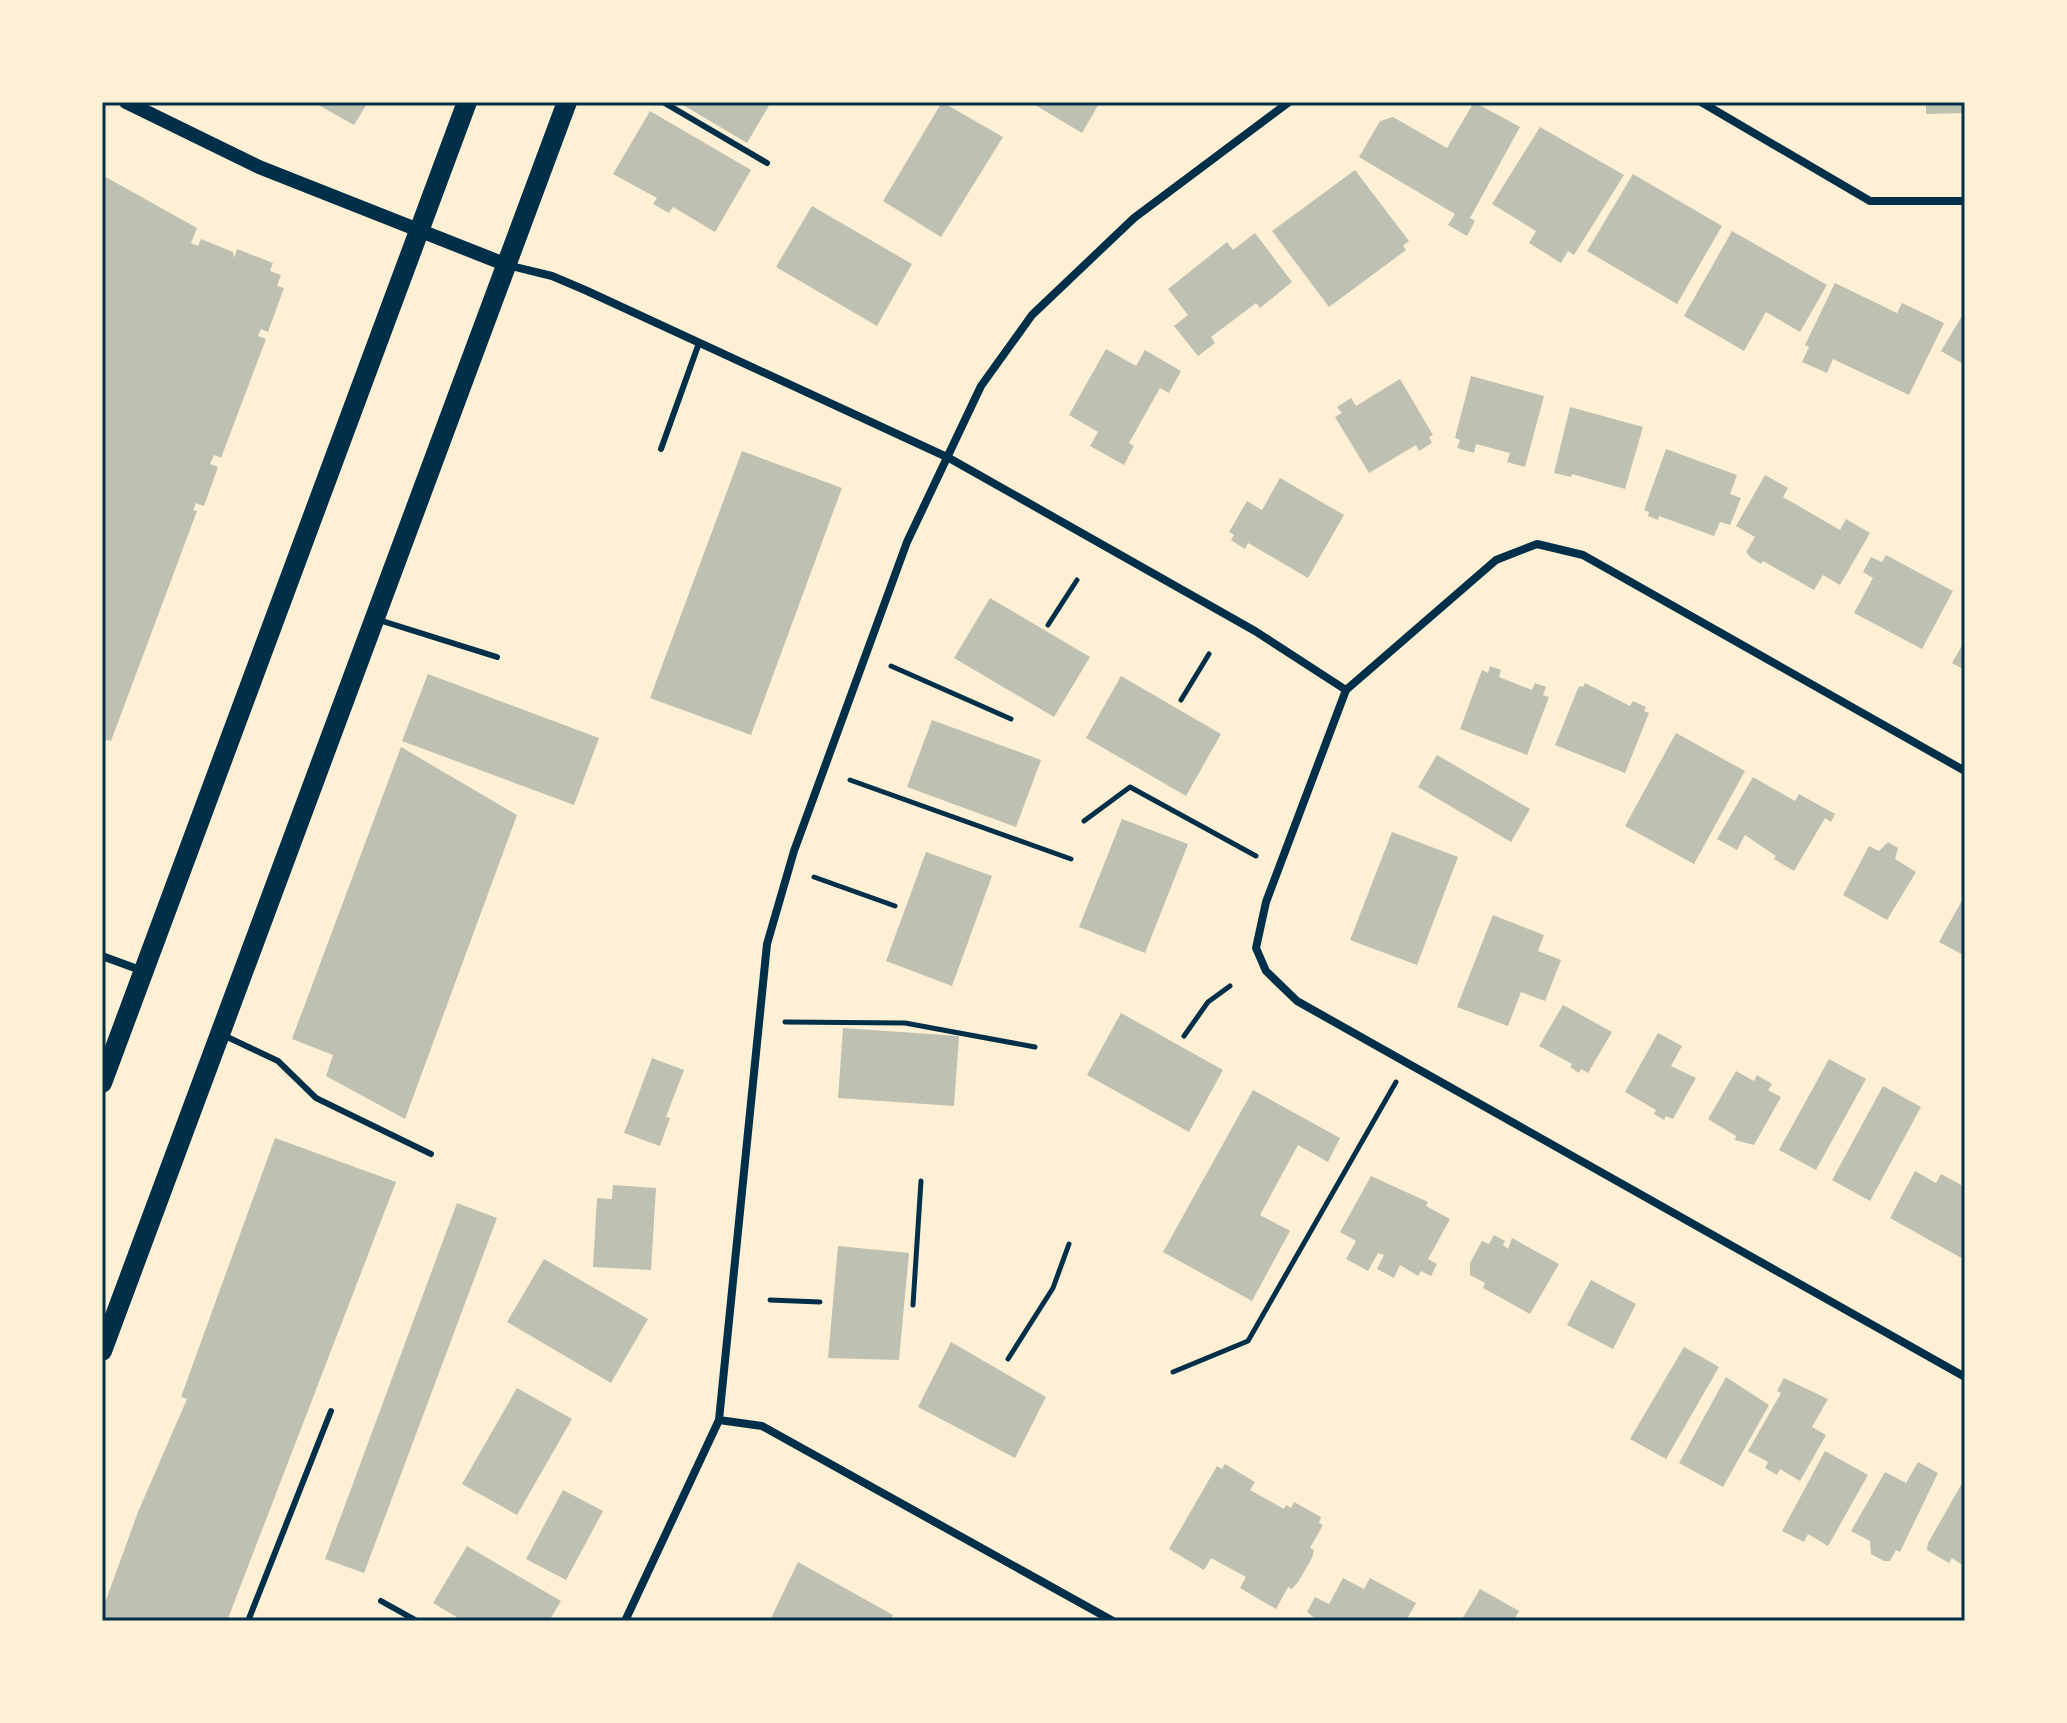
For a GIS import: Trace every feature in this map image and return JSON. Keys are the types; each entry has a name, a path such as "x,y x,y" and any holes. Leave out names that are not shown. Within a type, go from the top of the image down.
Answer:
{"main road":[{"path":"102,1083 467,102"},
{"path":"102,1351 567,102"}],"street":[{"path":"126,102 259,167 507,265 563,281 949,458 1255,631 1346,690"},
{"path":"625,1621 719,1420 767,944 794,851 907,542 981,386 1032,315 1134,218 1289,102"},
{"path":"1701,102 1870,201 1965,201"},
{"path":"1965,771 1583,555 1537,544 1496,560 1346,690 1266,902 1256,948 1266,971 1297,1001 1965,1377"},
{"path":"102,956 144,971"},
{"path":"719,1420 762,1426 1113,1621"}],"lane":[{"path":"663,102 767,163"},
{"path":"661,449 699,343"},
{"path":"375,619 497,657"},
{"path":"220,1033 278,1061 316,1098 431,1154"},
{"path":"248,1621 331,1411"},
{"path":"381,1601 417,1621"}],"path":[{"path":"1048,625 1077,580"},
{"path":"1181,700 1209,654"},
{"path":"891,666 1011,719"},
{"path":"850,780 1071,859"},
{"path":"1084,821 1130,787 1256,856"},
{"path":"814,877 895,906"},
{"path":"1184,1036 1208,1002 1230,986"},
{"path":"785,1022 905,1023 1035,1047"},
{"path":"1173,1372 1248,1341 1407,1064"},
{"path":"913,1305 921,1181"},
{"path":"1008,1359 1053,1288 1069,1244"},
{"path":"770,1300 820,1302"}],"building":[{"path":"313,102 368,102 354,125"},
{"path":"678,102 771,102 747,143"},
{"path":"942,102 1003,137 941,237 883,201"},
{"path":"1030,102 1100,102 1082,133"},
{"path":"1474,102 1520,127 1470,218 1475,221 1467,236 1448,225 1455,214 1359,157 1380,121 1393,117 1447,148"},
{"path":"1926,102 1965,102 1965,113 1926,114"},
{"path":"650,111 751,170 715,232 673,207 669,213 653,204 657,198 613,174"},
{"path":"1540,127 1624,175 1574,255 1568,251 1561,263 1529,243 1536,231 1492,204"},
{"path":"1355,170 1409,241 1403,246 1406,250 1329,307 1272,231"},
{"path":"1633,174 1722,226 1677,304 1587,251"},
{"path":"102,175 197,228 191,243 198,246 201,239 233,252 234,258 237,249 273,263 270,271 281,275 277,286 284,288 268,332 261,329 258,336 266,339 221,458 214,455 210,464 218,467 204,506 196,503 193,510 197,511 111,741 106,740 102,750"},
{"path":"812,206 912,264 877,326 776,267"},
{"path":"1732,231 1827,285 1800,332 1766,312 1744,351 1684,316"},
{"path":"1255,233 1292,282 1260,308 1256,303 1211,337 1215,343 1198,356 1174,326 1188,315 1168,289 1227,242 1233,250"},
{"path":"1835,283 1897,313 1902,303 1944,323 1909,395 1833,359 1827,373 1802,362 1809,347 1805,345"},
{"path":"1965,311 1965,365 1941,351"},
{"path":"1106,349 1136,366 1145,350 1181,371 1169,393 1160,388 1129,443 1134,446 1124,465 1090,446 1098,432 1069,415"},
{"path":"1471,376 1544,396 1525,467 1507,462 1510,453 1476,444 1474,453 1457,448 1460,440 1455,438"},
{"path":"1400,379 1433,435 1429,437 1432,443 1419,451 1416,445 1369,473 1335,417 1342,413 1337,407 1351,398 1356,406"},
{"path":"1570,407 1643,427 1625,489 1572,474 1571,477 1554,473"},
{"path":"1666,449 1737,475 1730,494 1741,498 1730,525 1720,522 1714,536 1659,516 1658,520 1648,516 1649,512 1644,510"},
{"path":"742,451 842,488 751,735 650,698"},
{"path":"1765,475 1788,488 1783,497 1840,530 1846,519 1870,533 1840,585 1823,575 1814,590 1763,561 1761,564 1746,552 1755,537 1736,526"},
{"path":"1280,478 1344,515 1308,578 1248,543 1245,549 1231,540 1234,535 1229,532 1247,501 1262,510"},
{"path":"1886,555 1953,591 1922,649 1854,613 1873,578 1863,572 1871,557 1882,562"},
{"path":"990,598 1090,657 1054,717 954,658"},
{"path":"1965,640 1965,670 1952,663"},
{"path":"1490,666 1501,670 1499,677 1532,690 1535,683 1546,687 1543,695 1549,697 1527,755 1460,729 1482,670 1488,673"},
{"path":"428,674 599,738 574,805 402,741"},
{"path":"1121,676 1221,734 1186,796 1086,738"},
{"path":"1585,683 1630,706 1633,701 1646,707 1644,711 1649,713 1625,773 1555,745 1579,686 1583,687"},
{"path":"932,720 1041,760 1016,827 907,787"},
{"path":"1676,733 1745,771 1694,864 1625,826"},
{"path":"401,747 517,815 405,1119 326,1076 333,1055 292,1039"},
{"path":"1437,755 1530,809 1511,842 1418,787"},
{"path":"1753,777 1795,801 1799,794 1835,814 1831,822 1825,818 1794,871 1745,835 1737,850 1717,839"},
{"path":"1122,819 1188,844 1145,953 1079,927"},
{"path":"1392,832 1458,857 1417,965 1350,940"},
{"path":"1888,842 1898,848 1895,859 1916,872 1887,920 1843,895 1869,846 1879,851"},
{"path":"926,852 992,876 952,986 886,961"},
{"path":"1965,895 1965,956 1939,942"},
{"path":"1493,915 1544,935 1538,951 1561,960 1545,1001 1521,992 1508,1026 1457,1007"},
{"path":"1563,1005 1612,1032 1588,1073 1581,1069 1579,1073 1570,1067 1572,1064 1539,1046"},
{"path":"1121,1013 1223,1070 1189,1132 1087,1075"},
{"path":"843,1028 959,1036 954,1106 838,1098"},
{"path":"1658,1033 1682,1046 1671,1066 1696,1078 1673,1119 1666,1116 1664,1120 1654,1114 1656,1110 1625,1092"},
{"path":"652,1058 684,1070 666,1117 670,1118 660,1146 624,1133"},
{"path":"1829,1059 1866,1079 1816,1170 1779,1150"},
{"path":"1736,1071 1754,1081 1757,1075 1772,1084 1768,1090 1781,1097 1754,1145 1735,1140 1736,1136 1708,1119"},
{"path":"1883,1086 1921,1107 1870,1201 1832,1180"},
{"path":"1253,1090 1340,1138 1328,1162 1298,1145 1260,1215 1290,1231 1252,1301 1163,1252"},
{"path":"275,1138 396,1182 227,1621 102,1621 102,1611 138,1512 187,1399 181,1397"},
{"path":"1915,1171 1936,1183 1941,1174 1965,1187 1965,1260 1890,1218"},
{"path":"1371,1176 1428,1202 1426,1206 1450,1219 1428,1259 1437,1264 1431,1276 1421,1271 1418,1276 1400,1265 1394,1278 1377,1269 1384,1255 1378,1253 1368,1271 1346,1259 1356,1241 1340,1232"},
{"path":"613,1185 656,1188 651,1270 593,1267 597,1198 612,1199"},
{"path":"457,1203 497,1218 364,1573 325,1559"},
{"path":"1494,1235 1505,1241 1503,1245 1508,1249 1512,1238 1559,1264 1530,1314 1483,1288 1485,1283 1470,1275 1470,1263 1482,1241 1489,1244"},
{"path":"838,1246 909,1253 899,1360 828,1358"},
{"path":"544,1259 648,1319 611,1383 507,1322"},
{"path":"1591,1280 1636,1304 1613,1349 1567,1325"},
{"path":"951,1342 1046,1397 1015,1458 918,1407"},
{"path":"1684,1347 1719,1367 1666,1459 1630,1439"},
{"path":"1726,1377 1769,1405 1723,1487 1679,1463"},
{"path":"1784,1378 1828,1399 1812,1427 1826,1435 1800,1481 1780,1469 1777,1475 1765,1468 1768,1462 1748,1451 1781,1393 1777,1391"},
{"path":"517,1388 572,1419 517,1515 462,1484"},
{"path":"1825,1451 1868,1475 1828,1546 1808,1534 1804,1542 1782,1531"},
{"path":"1918,1462 1938,1473 1900,1552 1896,1550 1890,1561 1884,1561 1871,1554 1870,1541 1851,1531 1885,1472 1906,1483"},
{"path":"1225,1464 1255,1482 1250,1490 1284,1509 1286,1505 1291,1508 1294,1502 1321,1517 1319,1523 1323,1525 1310,1548 1314,1550 1312,1558 1298,1582 1292,1589 1288,1587 1276,1609 1240,1588 1246,1577 1211,1558 1204,1570 1169,1549 1217,1466 1222,1469"},
{"path":"1965,1478 1965,1557 1961,1564 1952,1558 1949,1563 1927,1550 1928,1543"},
{"path":"563,1490 603,1511 566,1580 526,1559"},
{"path":"467,1546 561,1601 549,1621 463,1621 433,1603"},
{"path":"798,1562 893,1615 889,1621 771,1618"},
{"path":"1343,1578 1364,1589 1370,1578 1416,1603 1406,1621 1318,1621 1307,1612 1315,1597 1329,1604"},
{"path":"1480,1589 1519,1611 1513,1621 1461,1621"}]}
